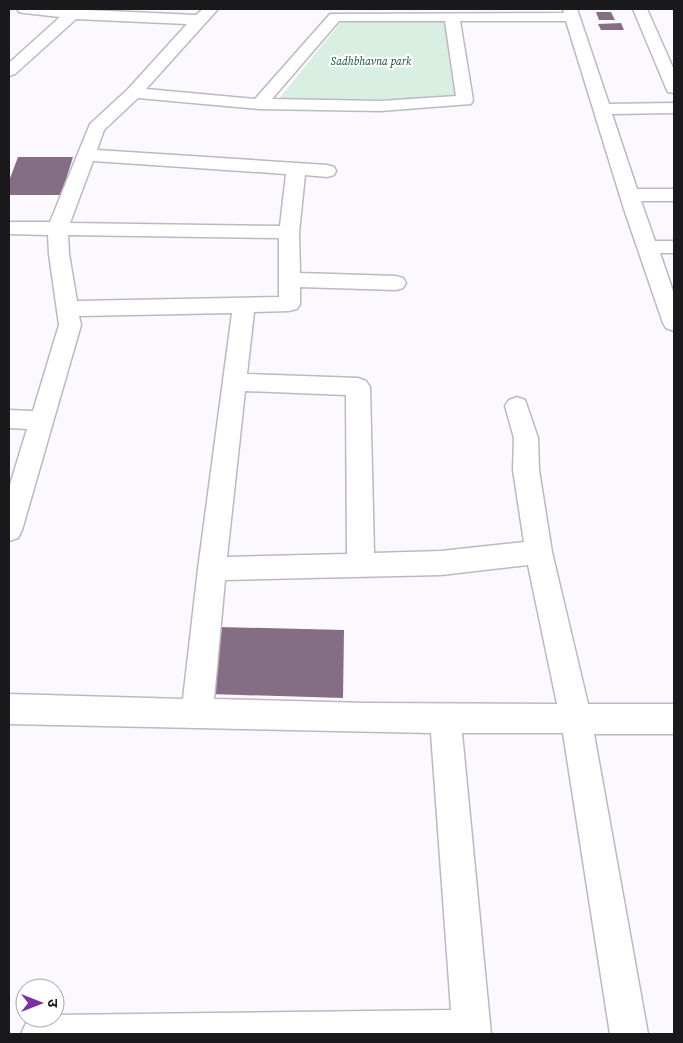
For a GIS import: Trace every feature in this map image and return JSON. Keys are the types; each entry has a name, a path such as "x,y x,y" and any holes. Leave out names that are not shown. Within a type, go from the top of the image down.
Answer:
{"street":[{"path":"24,9 72,14 205,15"},
{"path":"640,9 674,88"},
{"path":"260,104 335,17 452,17 571,13 630,195 674,322"},
{"path":"9,71 72,14"},
{"path":"9,530 70,325 59,254 58,228 96,128 134,93 205,15"},
{"path":"134,93 260,104 380,106 465,100 452,17"},
{"path":"602,109 674,108"},
{"path":"86,155 327,171"},
{"path":"68,309 289,304 289,232 296,169"},
{"path":"630,195 674,195"},
{"path":"9,228 289,232"},
{"path":"648,247 674,247"},
{"path":"290,280 396,282"},
{"path":"197,714 212,569 244,305"},
{"path":"235,382 358,387 361,565"},
{"path":"516,406 526,438 526,470 539,552 576,719 629,1034"},
{"path":"9,419 42,420"},
{"path":"212,569 441,563 539,552"},
{"path":"9,709 445,718 674,719"},
{"path":"40,1034 472,1032 445,718"}],"green space":[{"name":"Sadhbhavna park","path":"450,21 463,99 278,100 341,22"}],"building":[{"path":"596,12 611,12 615,20 599,20"},
{"path":"621,23 624,30 601,30 598,24"},
{"path":"18,157 73,157 61,195 9,195 9,181"},
{"path":"218,627 344,630 343,698 209,694"}]}
